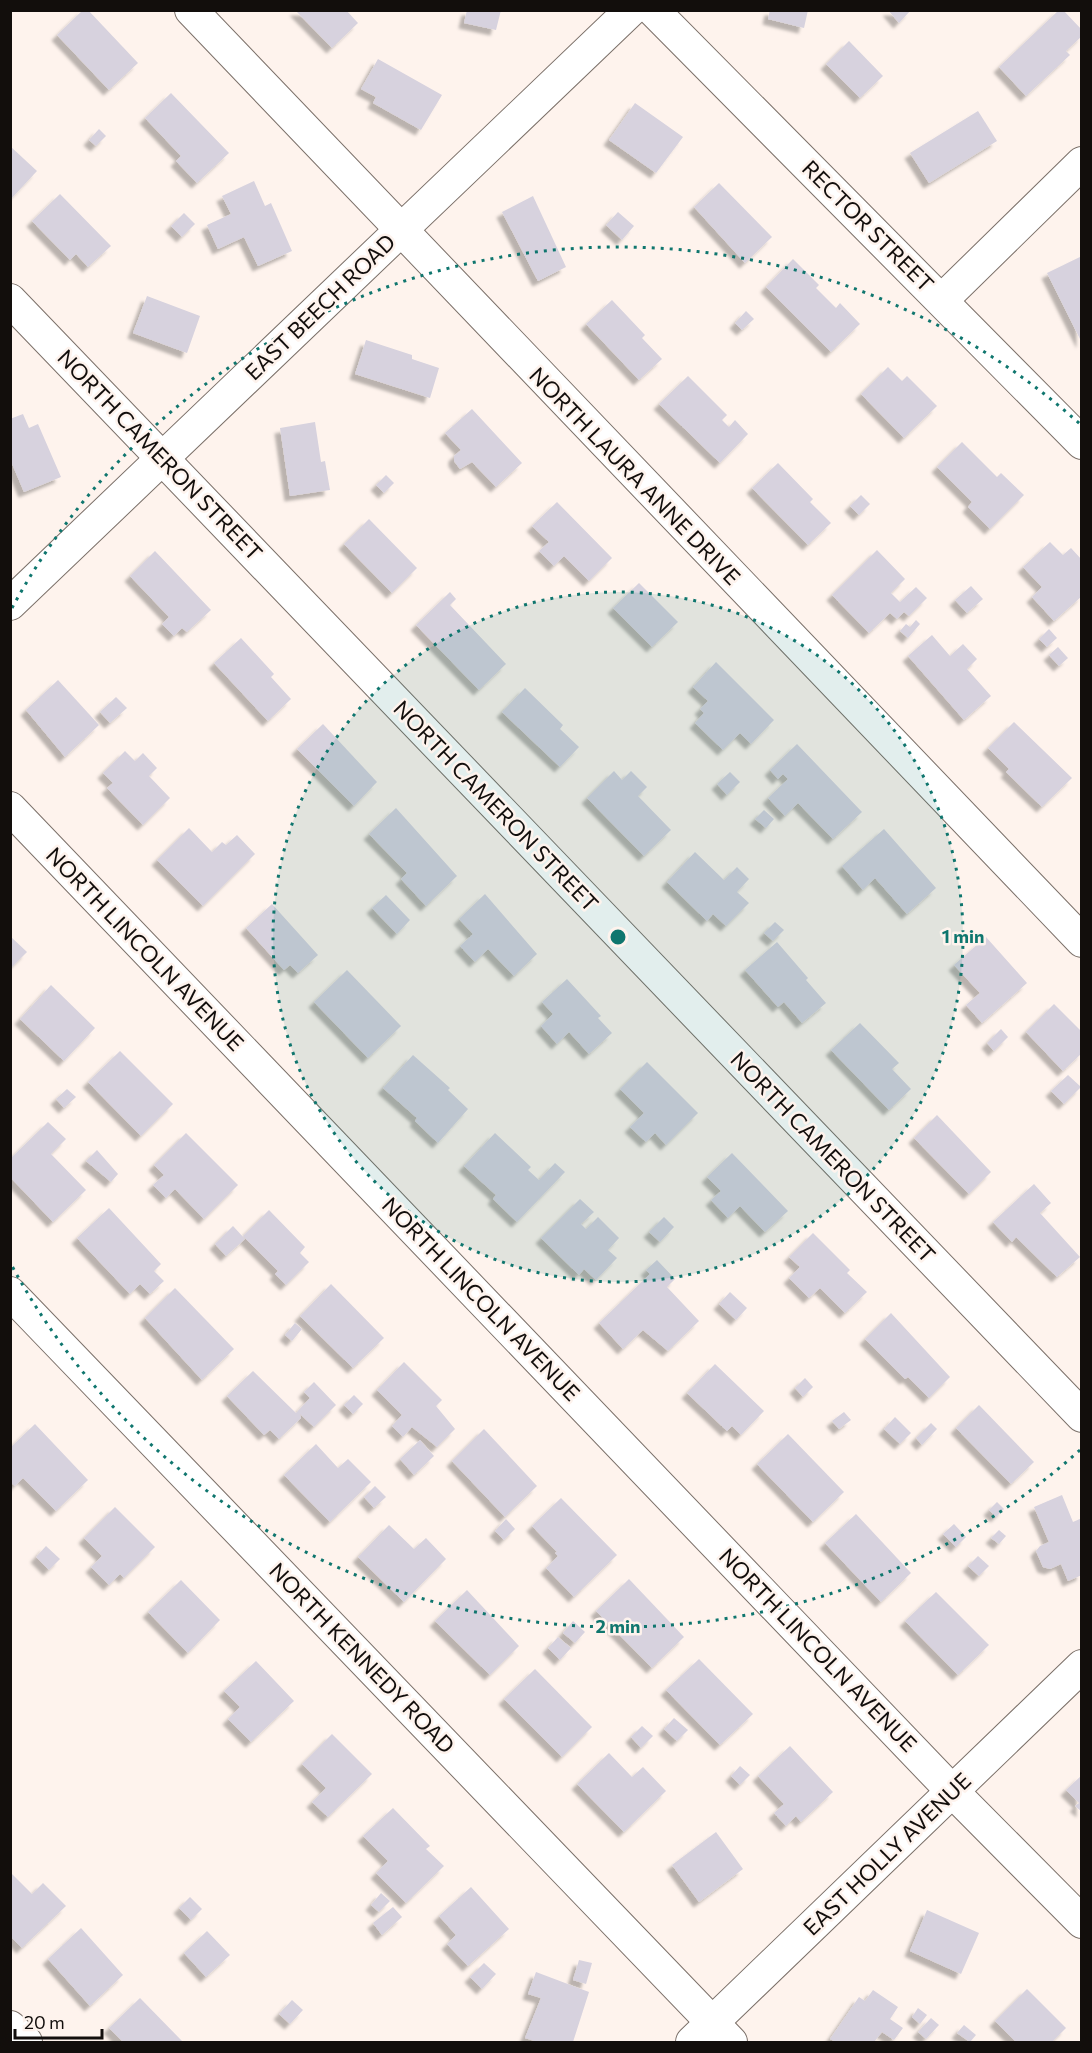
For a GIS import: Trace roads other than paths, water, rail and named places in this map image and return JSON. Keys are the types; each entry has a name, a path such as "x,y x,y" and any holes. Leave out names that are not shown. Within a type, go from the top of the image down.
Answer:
{"street":[{"name":"NORTH LAURA ANNE DRIVE","path":"191,10 400,231 1082,941"},
{"name":"EAST BEECH ROAD","path":"10,603 631,10"},
{"name":"RECTOR STREET","path":"653,10 1082,443"},
{"path":"942,300 1082,162"},
{"name":"NORTH CAMERON STREET","path":"10,300 1082,1416"},
{"name":"NORTH LINCOLN AVENUE","path":"10,808 952,1791 1082,1922"},
{"name":"NORTH KENNEDY ROAD","path":"10,1293 712,2036"},
{"name":"EAST HOLLY AVENUE","path":"712,2036 952,1791 1082,1666"},
{"path":"10,2027 26,2043"}]}
